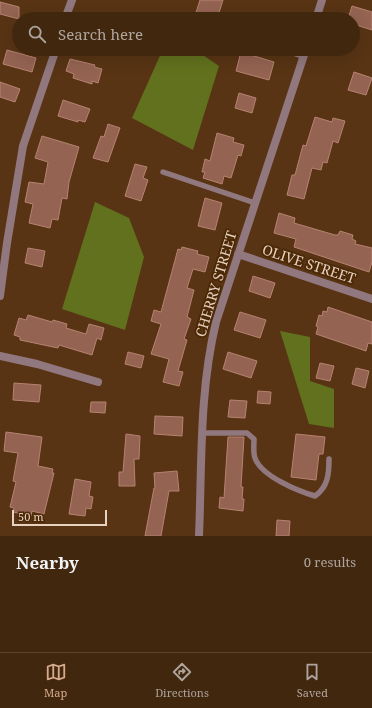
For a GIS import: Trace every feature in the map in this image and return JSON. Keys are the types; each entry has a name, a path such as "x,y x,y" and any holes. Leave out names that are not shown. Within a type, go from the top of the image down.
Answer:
{"street":[{"path":"68,12 72,0"},
{"path":"318,12 322,0"},
{"path":"0,296 7,243 24,146 54,56"},
{"name":"CHERRY STREET","path":"199,536 205,387 210,345 238,254 304,56"},
{"name":"OLIVE STREET","path":"238,254 372,299"},
{"path":"0,356 37,364 98,382"}],"lane":[{"path":"163,172 255,203"},
{"path":"203,433 247,433 254,439 255,458 263,471 302,492 315,496 321,492 327,482 329,459"}],"green space":[{"path":"160,56 204,56 219,66 193,150 132,118"},
{"path":"95,202 129,218 144,257 125,330 62,309"},
{"path":"280,331 310,337 310,381 334,389 334,428 309,424"}],"building":[{"path":"200,0 223,0 219,12 196,12"},
{"path":"0,2 19,7 19,12 12,12 12,17 0,14"},
{"path":"352,6 372,12 372,30 360,26 360,12 350,12"},
{"path":"7,50 12,51 12,56 29,56 36,58 32,72 3,64"},
{"path":"240,56 254,56 274,62 269,80 236,71"},
{"path":"70,59 95,65 94,67 102,69 98,83 92,81 92,84 73,78 74,74 66,71"},
{"path":"354,72 372,78 366,95 348,90"},
{"path":"0,82 20,89 15,102 0,97"},
{"path":"239,93 256,98 252,113 235,108"},
{"path":"63,100 90,109 85,122 78,120 78,122 58,116"},
{"path":"315,117 332,122 333,118 345,121 338,143 333,141 327,163 323,162 321,170 312,168 304,199 287,195 292,175 295,175 303,145 306,146"},
{"path":"108,124 120,128 108,162 93,158 101,136 104,137"},
{"path":"217,133 234,138 233,142 244,145 241,156 238,155 231,178 224,176 222,184 203,178 205,172 202,172 205,159 210,161"},
{"path":"42,136 79,147 69,182 67,199 62,198 58,220 52,219 50,228 29,223 33,204 25,202 29,182 44,184 48,162 35,158"},
{"path":"135,164 147,167 143,178 148,180 141,201 125,196"},
{"path":"205,198 222,203 215,230 198,226"},
{"path":"279,213 295,218 294,223 335,235 338,235 340,231 353,235 352,239 356,241 355,244 372,248 372,262 369,272 294,247 296,239 274,233"},
{"path":"182,247 198,251 197,254 209,257 205,272 193,269 187,288 194,290 187,317 191,319 184,339 187,340 178,371 183,372 179,386 163,382 169,359 151,354 161,324 151,321 154,310 161,312 178,249 181,250"},
{"path":"28,248 45,251 42,267 25,263"},
{"path":"253,276 275,283 270,298 249,291"},
{"path":"328,307 372,322 372,344 368,343 366,351 316,334 318,327 316,326 319,315 322,316 323,311 327,312"},
{"path":"240,312 266,320 260,338 234,330"},
{"path":"28,315 52,322 53,320 67,324 66,328 86,334 89,324 104,328 101,340 97,338 92,355 59,345 58,348 20,340 20,337 14,335 19,318 26,320"},
{"path":"128,352 144,356 141,368 125,364"},
{"path":"228,352 257,361 251,378 223,369"},
{"path":"320,363 334,366 330,381 316,378"},
{"path":"356,368 369,371 365,388 352,384"},
{"path":"14,383 41,385 39,402 13,400"},
{"path":"258,391 271,392 270,404 257,403"},
{"path":"230,400 247,401 245,418 228,417"},
{"path":"91,402 106,402 105,413 90,412"},
{"path":"155,416 183,417 182,436 154,434"},
{"path":"6,432 42,437 38,466 53,469 52,473 54,473 44,514 32,511 31,516 13,512 14,508 10,507 16,482 13,481 18,453 4,451"},
{"path":"126,434 140,436 139,459 134,459 135,486 119,486 119,472 123,472"},
{"path":"296,434 325,437 323,454 319,454 316,480 291,477"},
{"path":"228,437 244,437 241,487 243,487 242,499 244,499 243,511 219,508 220,497 224,498"},
{"path":"177,471 179,491 169,491 161,536 145,536 155,488 154,473"},
{"path":"75,479 91,482 89,496 93,497 91,509 86,508 85,516 69,514"},
{"path":"277,520 290,521 289,536 276,536"}]}
